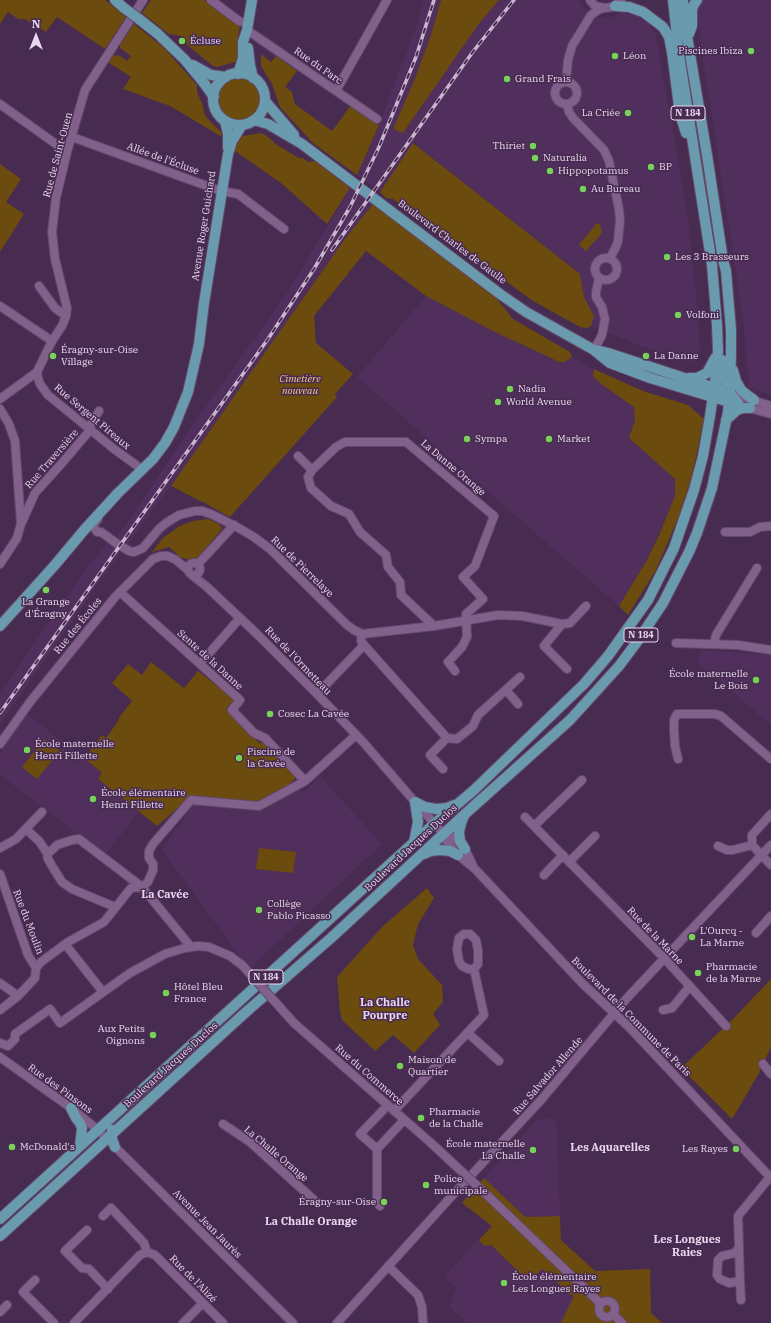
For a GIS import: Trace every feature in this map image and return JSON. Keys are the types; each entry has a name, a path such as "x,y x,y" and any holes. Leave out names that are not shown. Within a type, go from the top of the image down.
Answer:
{"main road":[{"path":"115,0 158,34 185,60 214,97"},
{"path":"238,74 243,58 243,42 248,27 252,0"},
{"name":"N 184","path":"673,0 679,55 715,295 718,351 724,397"},
{"name":"N 184","path":"683,0 685,24 722,260 726,271 731,330 731,360 724,397"},
{"path":"688,36 692,26 693,6 697,0"},
{"path":"618,3 643,12 663,27 669,37 680,114 685,129 696,195 702,202"},
{"path":"248,27 248,56 253,78"},
{"path":"185,60 211,75 226,77 245,74 253,78 262,87 265,94 262,111 254,120 242,125 233,124 225,121 219,115 214,105 214,97 217,86 226,77"},
{"name":"Boulevard Charles de Gaulle","path":"265,100 302,144"},
{"name":"Boulevard Charles de Gaulle","path":"254,120 268,124 302,144 500,294 526,312 594,350 610,363 650,378 683,388 724,397"},
{"name":"Avenue Roger Guichard","path":"225,121 228,134 228,154"},
{"name":"Avenue Roger Guichard","path":"0,626 54,566 95,527 123,496 159,451 174,427 188,392 199,344 221,191 228,154 232,141 242,125"},
{"name":"Boulevard Charles de Gaulle","path":"594,350 608,353 678,376 724,397"},
{"name":"N 184","path":"678,376 697,378 703,376 710,369 718,351"},
{"name":"N 184","path":"718,351 721,356 724,377 724,397"},
{"path":"726,420 737,410 752,404 740,388 734,375 731,360"},
{"path":"683,388 688,393 703,401 710,416"},
{"path":"719,458 716,439 724,397"},
{"name":"Boulevard Jacques Duclos","path":"0,1219 414,842 474,790 584,684 608,656 648,600 674,548 694,490 703,456 710,416 724,397"},
{"name":"Boulevard Jacques Duclos","path":"0,1236 246,1012 331,938 465,814 570,720 619,666 663,603 689,552 705,510 719,458 726,420 724,397"},
{"name":"Avenue Roger Guichard","path":"95,527 116,495 143,470"},
{"path":"415,802 425,807 436,809 447,808 458,804"},
{"path":"414,842 418,822 415,802"},
{"name":"N 184","path":"444,834 446,826 458,804"},
{"path":"422,855 431,851 440,850 461,852 459,832 465,814"},
{"name":"N 184","path":"422,855 424,847 432,833 434,824"},
{"path":"71,1108 82,1128 80,1146"},
{"name":"N 184","path":"109,1137 120,1116 121,1110"},
{"name":"N 184","path":"86,1159 86,1152 95,1141 98,1130"},
{"path":"109,1137 115,1147"}],"street":[{"name":"Rue de Saint-Ouen","path":"66,316 66,308 55,259 52,232 56,198 67,152 85,90 143,0"},
{"name":"Rue du Parc","path":"211,0 377,119"},
{"path":"336,91 387,0"},
{"path":"590,0 597,7 604,8"},
{"path":"590,0 590,17"},
{"path":"566,82 568,60 572,46 590,17 594,12 618,3"},
{"path":"562,82 572,84 576,88 577,92 575,99 567,104 563,104 557,100 555,93 557,87 562,82"},
{"path":"0,104 67,152"},
{"path":"567,104 569,112 573,118 604,150 609,161 620,221 618,241 610,258"},
{"name":"Allée de l'Écluse","path":"72,137 221,191 238,194 284,229"},
{"path":"610,258 616,263 616,274 610,279 606,280 599,278 595,272 595,265 600,259 610,258"},
{"path":"594,350 602,335 605,319 602,307 596,297 599,278"},
{"path":"0,398 37,372 66,316 55,308 40,286"},
{"path":"0,306 52,341"},
{"name":"Rue Sergent Pireaux","path":"37,372 40,384 48,395 114,449 143,470"},
{"name":"Boulevard Charles de Gaulle","path":"724,397 752,404 771,406"},
{"name":"Boulevard Charles de Gaulle","path":"724,397 752,404 771,414"},
{"path":"0,409 9,424 14,441 21,524"},
{"name":"Rue Traversière","path":"0,564 17,538 21,524 35,493 62,463 90,428 99,411"},
{"name":"La Danne Orange","path":"312,470 336,447 345,442 406,442 494,516 476,566 463,577 483,599 466,614 466,620"},
{"path":"298,456 312,470 308,477 311,488 331,506 349,514 360,532 386,555 388,567 400,582 401,595 434,626"},
{"name":"Rue de Pierrelaye","path":"95,527 116,543 129,551 134,552 143,548 159,529 179,515 189,512 211,514 234,525 270,549 347,625 362,634"},
{"path":"190,572 189,566 192,563 199,567 234,525"},
{"path":"726,532 750,532 762,526 771,526"},
{"name":"Rue des Écoles","path":"0,744 30,702 120,592 153,559 161,556 168,556 176,560 190,572"},
{"name":"Rue de l'Ormetteau","path":"199,567 207,587"},
{"path":"714,644 716,634 757,568"},
{"name":"Rue de l'Ormetteau","path":"190,572 240,618 317,694 356,735 444,834"},
{"name":"Sente de la Danne","path":"120,592 240,700 232,710 254,733 265,738 305,781"},
{"path":"520,677 478,715 473,726 457,739 446,738 364,645 361,641 362,634 434,626 498,615 522,616 562,624 570,623 586,606"},
{"name":"Sente de la Danne","path":"204,659 240,618"},
{"path":"455,671 448,662 462,647 467,637 466,620"},
{"path":"562,624 544,646 567,669"},
{"path":"676,643 738,645 771,650"},
{"path":"317,694 364,645"},
{"path":"506,690 518,704"},
{"path":"678,759 674,735 674,720 677,714 715,714 721,716 771,760"},
{"path":"36,968 40,962 65,944 104,922 131,888 142,886 148,882 153,870 153,864 149,858 149,851 191,800 259,806 305,781 356,735"},
{"path":"443,769 430,755 446,738"},
{"path":"534,826 582,780"},
{"path":"0,848 16,839 42,812"},
{"path":"771,814 752,835 752,845 771,865"},
{"name":"Rue de la Marne","path":"525,817 664,958 726,1026"},
{"path":"26,829 39,841 62,882 72,889 115,908"},
{"name":"Boulevard de la Commune de Paris","path":"444,834 447,842 461,852 582,983 615,1013 771,1177"},
{"path":"569,862 595,836"},
{"path":"47,853 57,844 79,839 142,886 191,947"},
{"path":"718,846 727,850 733,850 752,845"},
{"name":"Rue Salvador Allende","path":"336,1322 541,1100 664,958 771,845"},
{"path":"544,875 563,855"},
{"name":"Rue du Moulin","path":"0,874 28,955 36,968 35,978 18,996 0,1010"},
{"path":"756,933 771,916"},
{"path":"65,944 103,992"},
{"name":"Rue du Commerce","path":"0,1043 8,1046 15,1039 15,1034 50,1009 60,1023 130,973 164,954 191,947 209,947 230,956 242,965 294,1023 431,1143 600,1304 606,1301 612,1303 615,1308 613,1314 622,1323"},
{"path":"377,1149 360,1134 391,1108 468,1033 484,1015 474,969"},
{"path":"0,983 18,996"},
{"path":"663,1010 672,1008 690,986"},
{"path":"468,1033 499,1061"},
{"name":"Rue des Pinsons","path":"0,1057 109,1137"},
{"path":"762,1064 771,1074"},
{"path":"380,1206 377,1202 377,1149 404,1120"},
{"name":"La Challe Orange","path":"223,1124 250,1142 314,1200"},
{"name":"Avenue Jean Jaurès","path":"115,1147 293,1323"},
{"path":"741,1300 738,1216 771,1177"},
{"path":"74,1323 140,1255 147,1252 144,1243 111,1208 103,1216"},
{"path":"87,1230 65,1251 82,1268 89,1269 108,1289"},
{"path":"739,1247 735,1253 722,1256 718,1260 717,1275 720,1280 729,1283 740,1281"},
{"name":"Rue de l'Alizé","path":"147,1252 155,1255 223,1323"},
{"path":"388,1266 418,1295 422,1307 422,1323"},
{"path":"35,1280 23,1292 54,1323"},
{"path":"183,1323 203,1303"},
{"path":"0,1312 7,1305"}],"shaded area":[{"path":"424,0 441,0 431,35 414,81 393,129 403,133 478,25 499,0 579,0 583,7 597,18 608,18 622,13 635,15 649,24 656,35 687,212 697,303 700,351 695,363 644,347 591,326 594,316 584,297 580,274 414,143 380,192 357,175 379,125 416,27"},
{"path":"694,0 771,0 771,395 749,387 743,318"},
{"path":"350,188 373,204 347,236 185,466 128,544 117,537 218,389 285,296"},
{"path":"426,296 550,359 565,362 572,357 594,369 593,376 601,384 634,407 635,420 629,438 675,479 675,496 647,560 619,606 357,377"},
{"path":"107,542 121,552 0,724 0,692"},
{"path":"701,650 771,655 771,725 697,662"},
{"path":"27,714 102,773 98,779 139,812 105,855 0,775 0,753"},
{"name":"Collège Pablo Picasso","path":"320,776 382,844 249,969 162,850 194,803 256,810 291,790 305,791"},
{"name":"École maternelle La Challe","path":"552,1118 557,1123 560,1216 525,1217 484,1178 537,1120"},
{"name":"École élémentaire Les Longues Rayes","path":"478,1240 484,1246 491,1245 524,1276 533,1279 542,1268 561,1286 559,1290 575,1296 561,1323 467,1323 449,1307 456,1288 444,1277"}],"green space":[{"path":"0,0 105,0 126,17 105,49 57,17 46,32 25,19 18,19 8,12 0,24"},
{"path":"151,0 204,0 240,25 237,61 217,67 213,66 187,45 187,42 180,36 169,34 142,13"},
{"path":"441,0 499,0 478,25 403,133 393,129 414,81 431,35"},
{"path":"134,24 164,48 197,85 197,92 205,115 221,132 222,137 170,106 123,89 131,77 108,62 113,56 120,56 127,61 131,56 120,48 120,45"},
{"path":"261,54 271,62 276,56 297,71 285,87 292,92 295,104 332,131 351,105 379,125 357,175 313,143 280,107 272,84 261,66"},
{"path":"239,78 251,82 257,88 261,100 257,112 251,118 239,122 227,118 221,112 217,100 221,88 227,82"},
{"path":"261,133 277,145 299,158 303,158 308,162 315,161 350,188 327,224 281,183 235,151 237,143 243,136"},
{"path":"413,143 580,274 584,297 594,316 591,326 587,328 580,327 533,301 393,199 386,198 380,192"},
{"path":"0,164 21,179 6,202 24,214 0,252"},
{"name":"Cimetière nouveau","path":"373,204 497,299 513,319 570,352 572,357 565,362 559,362 493,331 426,296 366,251 314,316 316,343 353,374 335,394 337,397 230,517 205,502 204,503 171,486 347,236"},
{"path":"597,223 600,224 602,233 586,251 579,245"},
{"path":"594,369 643,391 688,405 704,419 693,471 682,509 656,570 628,615 619,606 647,560 659,535 675,496 675,479 629,438 635,420 634,407 601,384 593,376"},
{"path":"208,519 219,524 222,529 197,558 189,560 180,557 169,547 152,552 163,538 178,527 193,521"},
{"path":"151,662 184,688 198,671 235,700 226,709 260,744 263,740 297,777 287,786 254,803 190,797 157,826 98,779 102,773 84,758 102,735 106,738 132,701 112,683 128,664 142,675"},
{"path":"44,739 60,751 37,779 22,767"},
{"path":"259,848 296,852 293,873 256,869"},
{"path":"427,888 434,898 418,924 413,945 418,959 442,985 443,1002 433,1014 440,1025 414,1053 393,1035 375,1051 342,1020 337,977 383,926"},
{"path":"771,979 771,1047 759,1073 732,1119 681,1068 732,1020"},
{"path":"484,1178 525,1217 560,1216 561,1240 595,1271 650,1269 651,1313 662,1323 561,1323 574,1296 559,1290 561,1286 542,1269 532,1279 523,1276 491,1245 484,1246 479,1240 492,1226 462,1203"}],"railway":[{"path":"0,713 268,339 314,269 350,207 379,147 416,57 434,0"},
{"path":"332,250 472,53 514,0"}],"place":[{"name":"Écluse","path":"182,41"},
{"name":"Piscines Ibiza","path":"751,51"},
{"name":"Léon","path":"615,56"},
{"name":"Grand Frais","path":"507,79"},
{"name":"La Criée","path":"628,113"},
{"name":"Thiriet","path":"533,146"},
{"name":"Naturalia","path":"535,158"},
{"name":"BP","path":"651,167"},
{"name":"Hippopotamus","path":"550,171"},
{"name":"Au Bureau","path":"583,189"},
{"name":"Les 3 Brasseurs","path":"667,257"},
{"name":"Volfoni","path":"678,315"},
{"name":"Éragny-sur-Oise Village","path":"53,356"},
{"name":"La Danne","path":"646,356"},
{"name":"Nadia","path":"510,389"},
{"name":"World Avenue","path":"498,402"},
{"name":"Sympa","path":"467,439"},
{"name":"Market","path":"549,439"},
{"name":"La Grange d'Éragny","path":"46,590"},
{"name":"École maternelle Le Bois","path":"756,680"},
{"name":"Cosec La Cavée","path":"270,714"},
{"name":"École maternelle Henri Fillette","path":"27,750"},
{"name":"Piscine de la Cavée","path":"239,758"},
{"name":"École élémentaire Henri Fillette","path":"93,799"},
{"name":"Collège Pablo Picasso","path":"259,910"},
{"name":"L'Ourcq - La Marne","path":"692,937"},
{"name":"Pharmacie de la Marne","path":"698,973"},
{"name":"Hôtel Bleu France","path":"166,993"},
{"name":"Aux Petits Oignons","path":"153,1035"},
{"name":"Maison de Quartier","path":"400,1066"},
{"name":"Pharmacie de la Challe","path":"421,1118"},
{"name":"McDonald's","path":"12,1147"},
{"name":"Les Rayes","path":"736,1149"},
{"name":"École maternelle La Challe","path":"533,1150"},
{"name":"Police municipale","path":"426,1185"},
{"name":"Éragny-sur-Oise","path":"384,1202"},
{"name":"École élémentaire Les Longues Rayes","path":"504,1283"}],"district":[{"name":"La Cavée","path":"165,895"},
{"name":"La Challe Pourpre","path":"385,1009"},
{"name":"Les Aquarelles","path":"610,1148"},
{"name":"La Challe Orange","path":"311,1222"},
{"name":"Les Longues Raies","path":"687,1246"}]}
